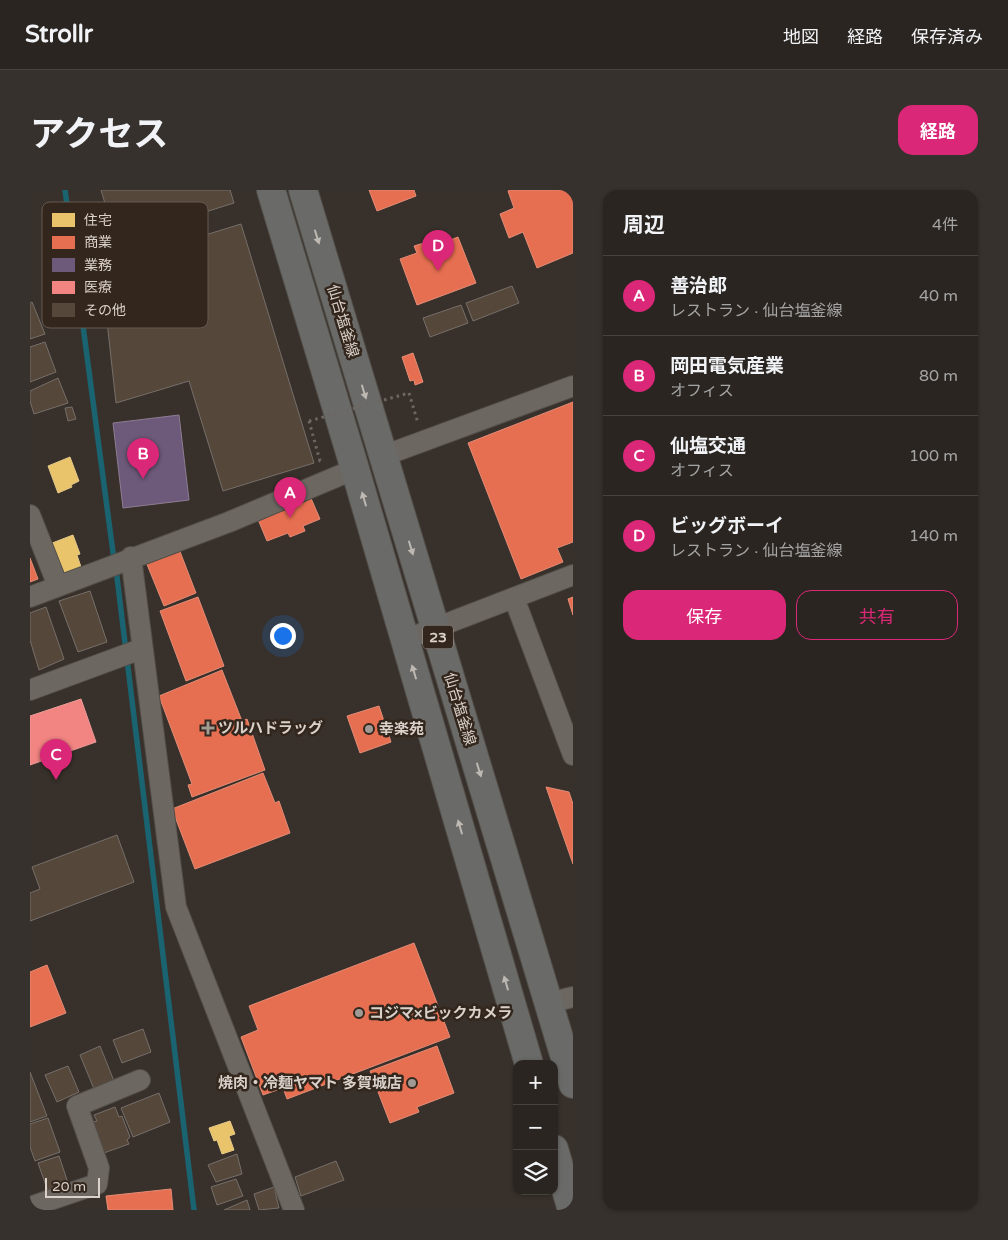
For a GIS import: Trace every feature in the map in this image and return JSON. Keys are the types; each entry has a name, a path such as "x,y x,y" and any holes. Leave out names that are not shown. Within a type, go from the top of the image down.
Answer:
{"main road":[{"name":"仙台塩釜線","path":"271,190 355,469 528,1060"},
{"name":"仙台塩釜線","path":"303,190 436,629 561,1000 573,1084"},
{"path":"554,1150 572,1210"}],"street":[{"path":"383,456 573,386"},
{"path":"30,597 229,522 355,469"},
{"path":"30,515 58,586"},
{"path":"128,559 130,653 176,907 294,1210"},
{"path":"404,640 573,575"},
{"path":"514,598 573,755"},
{"path":"30,690 130,653"},
{"path":"30,1207 97,1184 99,1168 77,1106 140,1080"}],"path":[{"path":"327,459 320,460 309,421 408,393 418,424"}],"building: 住宅":[{"path":"70,457 79,481 71,485 72,487 58,493 48,466"},
{"path":"73,535 80,554 77,555 81,567 58,575 47,545"},
{"path":"230,1121 235,1134 229,1136 234,1150 222,1154 217,1140 214,1141 209,1128"}],"building: 商業":[{"path":"369,190 414,190 416,196 377,211"},
{"path":"573,190 573,253 537,268 523,232 509,238 500,214 514,208 508,191"},
{"path":"458,237 476,283 417,305 400,259 417,253 414,246 427,242 429,248"},
{"path":"413,353 423,382 415,385 414,380 410,381 402,357"},
{"path":"573,402 573,542 557,548 563,562 521,579 468,443"},
{"path":"310,496 320,519 303,526 305,531 290,537 288,533 267,541 257,517"},
{"path":"179,549 196,593 164,606 146,562"},
{"path":"30,558 38,579 30,582"},
{"path":"198,597 224,666 186,681 160,611"},
{"path":"573,597 573,615 568,599"},
{"path":"222,670 242,721 247,719 265,770 192,797 188,785 192,784 159,696"},
{"path":"379,706 391,742 360,753 347,716"},
{"path":"263,773 275,803 279,801 290,833 195,869 172,809"},
{"path":"546,787 569,792 573,804 573,864"},
{"path":"414,943 450,1037 287,1099 283,1088 263,1095 241,1037 258,1030 249,1006"},
{"path":"47,965 66,1013 30,1027 30,972"},
{"path":"437,1046 454,1093 417,1107 419,1112 390,1123 370,1071"},
{"path":"171,1189 173,1210 108,1210 106,1196"}],"building: 業務":[{"path":"179,415 189,500 123,508 113,423"}],"building: 医療":[{"path":"81,699 96,742 30,765 30,716"}],"building: その他":[{"path":"101,190 230,190 234,203 208,211 208,202 105,202"},
{"path":"241,224 314,463 223,491 189,381 116,403 108,328 208,328 208,234"},
{"path":"512,286 519,303 473,321 466,303"},
{"path":"32,302 45,334 30,339 30,303"},
{"path":"461,305 468,323 430,337 423,318"},
{"path":"45,342 56,372 30,382 30,347"},
{"path":"58,378 68,403 34,414 30,401 30,391"},
{"path":"72,407 76,419 68,421 65,408"},
{"path":"90,591 107,642 78,652 59,601"},
{"path":"46,607 64,659 39,670 30,640 30,613"},
{"path":"117,835 134,882 30,921 30,893 40,889 32,867"},
{"path":"143,1029 151,1052 122,1063 113,1040"},
{"path":"100,1046 114,1081 94,1089 80,1055"},
{"path":"68,1066 79,1092 57,1102 45,1075"},
{"path":"30,1072 47,1116 30,1122"},
{"path":"159,1093 170,1122 133,1137 121,1108"},
{"path":"115,1107 119,1117 122,1116 130,1137 127,1140 129,1144 101,1154 89,1123 97,1121 94,1115"},
{"path":"48,1118 60,1152 35,1161 30,1147 30,1124"},
{"path":"237,1154 242,1174 216,1182 208,1165"},
{"path":"59,1156 69,1186 49,1194 38,1163"},
{"path":"336,1161 344,1180 301,1196 295,1177"},
{"path":"236,1179 243,1196 217,1205 211,1187"},
{"path":"274,1187 279,1208 259,1210 254,1194"},
{"path":"247,1200 250,1210 224,1210"}],"waterway":[{"path":"65,190 67,202"},
{"path":"83,328 114,560"},
{"path":"116,569 194,1210"}],"place":[{"name":"ビッグボーイ","path":"438,271"},
{"name":"岡田電気産業","path":"143,479"},
{"name":"善治郎","path":"290,518"},
{"name":"ツルハドラッグ","path":"208,728"},
{"name":"幸楽苑","path":"369,729"},
{"name":"仙塩交通","path":"56,780"},
{"name":"コジマ×ビックカメラ","path":"359,1013"},
{"name":"焼肉・冷麺ヤマト 多賀城店","path":"412,1083"}]}
